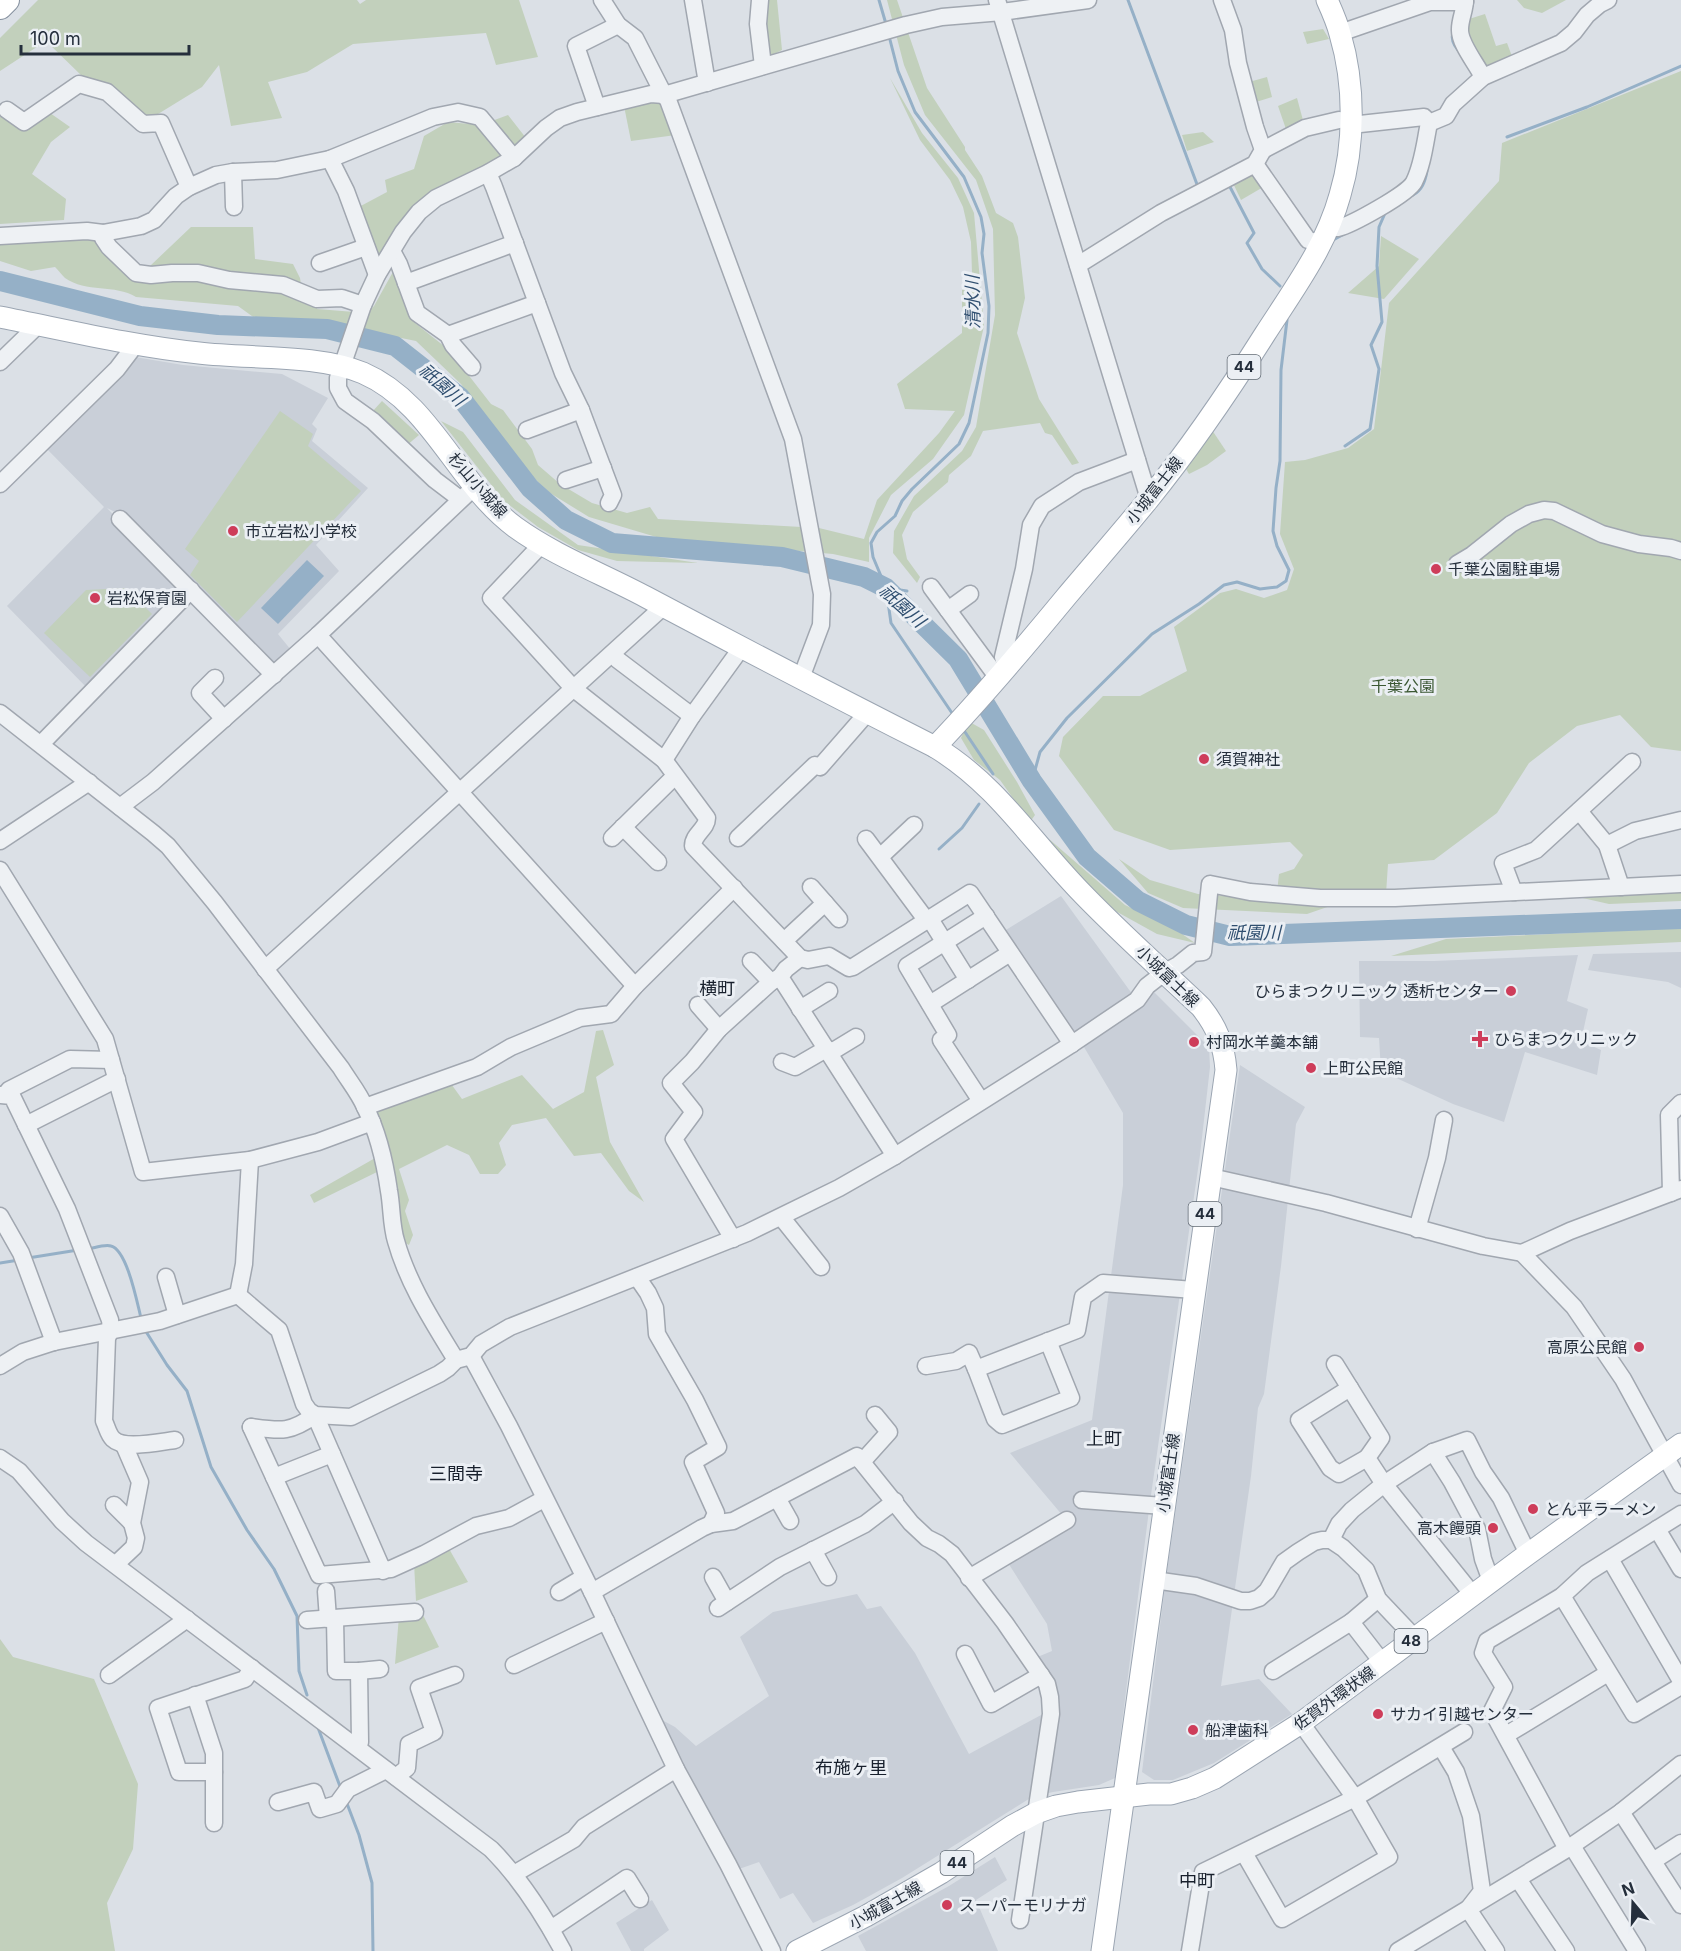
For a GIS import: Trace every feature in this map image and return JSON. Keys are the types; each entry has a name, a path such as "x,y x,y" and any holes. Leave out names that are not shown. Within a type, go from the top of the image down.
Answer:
{"highway":[{"path":"0,7 7,0"}],"main road":[{"name":"小城富士線","path":"797,1951 904,1895 1036,1813 1067,1804 1124,1797 1226,1070 1224,1053 1221,1039 1213,1022 1201,1007 1078,889 982,781 956,759 935,747 1002,673 1149,499 1247,363 1314,259 1340,195 1347,160 1345,122 1349,73 1340,33 1327,0"},
{"name":"杉山小城線","path":"0,317 136,344 200,353 294,360 344,359 404,399 424,420 468,494 513,526 542,544 935,747"},
{"name":"佐賀外環状線","path":"1124,1797 1171,1794 1215,1778 1301,1723 1527,1554 1673,1450"},
{"path":"1102,1951 1124,1797"}],"street":[{"path":"602,0 618,25 635,38 663,95 668,100 793,439 822,594 821,625 801,678"},
{"path":"693,0 707,83"},
{"path":"760,0 758,24 763,66"},
{"path":"120,807 153,782 274,675 468,494 435,480 373,421 345,401 338,388 338,378 363,305 377,275 403,232 419,212 436,198 514,158 560,118 651,94 663,95 906,25 1000,6 1088,0"},
{"path":"1222,0 1233,30 1238,63 1255,127 1259,157 1308,240 1325,236 1405,193 1413,184 1422,158 1429,123"},
{"path":"1429,123 1446,116 1453,104 1483,77 1561,43 1574,32 1587,15 1608,0"},
{"path":"1340,33 1430,2 1460,1 1465,9 1460,28 1462,43 1483,77"},
{"path":"1000,6 1149,499"},
{"path":"597,107 576,46 618,25"},
{"path":"7,110 24,122 79,84 107,92 143,124 161,123 189,187"},
{"path":"0,236 87,231 103,233 141,226 154,220 176,196 189,187 216,175 278,170 330,159 432,117 458,112 480,117 514,158"},
{"path":"1078,265 1305,128 1345,122 1424,117 1429,123"},
{"path":"330,159 346,191 377,275"},
{"path":"233,172 234,207"},
{"path":"488,173 563,373 581,410 613,495 609,503"},
{"path":"103,233 103,238 109,247 136,273 151,275 198,273 229,280 283,285 317,299 342,298 363,305"},
{"path":"406,283 515,243"},
{"path":"320,263 366,247"},
{"path":"392,251 417,313 448,335 453,345 472,367"},
{"path":"448,335 537,303"},
{"path":"0,362 38,325"},
{"path":"0,484 117,369 136,344"},
{"path":"527,430 581,410"},
{"path":"1002,673 1003,657 1024,569 1031,525 1042,506 1079,482 1137,460"},
{"path":"566,480 603,468"},
{"path":"1457,564 1511,524 1529,514 1544,510 1554,511 1602,534 1639,544 1681,551"},
{"path":"120,519 274,675"},
{"path":"542,544 491,598 574,689 664,760 706,818 707,823 693,840 693,846 800,958 808,960 829,956 849,968 853,967 970,893 1072,1044"},
{"path":"931,587 1002,673"},
{"path":"40,744 191,590"},
{"path":"948,610 970,594"},
{"path":"265,969 664,606"},
{"path":"318,635 636,986"},
{"path":"664,760 692,716 742,647"},
{"path":"613,653 618,660 692,716"},
{"path":"214,678 200,693 224,719"},
{"path":"738,838 815,765 820,767 868,712"},
{"path":"0,713 168,846 215,903 341,1068 369,1114 384,1163 395,1238 402,1261 431,1319 464,1358 509,1426 606,1621 676,1769 772,1951"},
{"path":"1514,892 1503,863 1536,849 1632,762"},
{"path":"658,861 617,832 675,776"},
{"path":"0,841 89,782"},
{"path":"1579,811 1607,845 1621,887"},
{"path":"1607,845 1635,831 1681,820"},
{"path":"880,857 914,825"},
{"path":"866,839 945,942 968,980"},
{"path":"0,870 101,1031 144,1172 250,1160 318,1142 369,1114 477,1067 511,1047 580,1018 611,1014 734,888"},
{"path":"238,1295 279,1330 304,1404 309,1411 315,1415 351,1417 439,1374 481,1344 510,1327 782,1218 895,1156 1137,1000 1147,986 1165,972 1178,966 1193,953 1203,952 1210,884 1251,892 1320,898 1395,898 1681,884"},
{"path":"811,887 839,919"},
{"path":"784,941 825,903"},
{"path":"981,1101 941,1040 948,1035 907,966 986,916"},
{"path":"930,1004 1010,953"},
{"path":"733,1239 674,1138 694,1112 671,1083 719,1029 800,958"},
{"path":"751,961 775,980 800,1009 895,1156"},
{"path":"800,1009 829,991"},
{"path":"698,1005 719,1029"},
{"path":"826,1048 833,1051 856,1037"},
{"path":"782,1062 795,1067 826,1048"},
{"path":"2,1095 70,1059 111,1060"},
{"path":"26,1125 117,1079"},
{"path":"2,1095 12,1096 67,1209 110,1320 111,1330 107,1338 105,1421 109,1434 114,1441 124,1445 175,1440"},
{"path":"1211,1177 1326,1203 1483,1246 1522,1253 1570,1231 1676,1191 1670,1115 1681,1103"},
{"path":"1417,1229 1437,1158 1444,1120"},
{"path":"238,1295 244,1264 250,1160"},
{"path":"0,1216 24,1259 54,1342"},
{"path":"782,1218 821,1267"},
{"path":"1522,1253 1574,1307 1673,1450 1681,1485"},
{"path":"166,1277 177,1315"},
{"path":"637,1277 648,1293 654,1308 657,1334 718,1446 693,1462 716,1513 711,1524"},
{"path":"976,1370 1077,1330 1083,1297 1103,1283 1194,1290"},
{"path":"0,1366 23,1352 54,1342 177,1315 238,1295"},
{"path":"926,1366 956,1361 969,1353 995,1419 1002,1425 1071,1398 1048,1341"},
{"path":"1335,1364 1350,1388 1381,1438 1367,1458 1339,1474 1330,1468 1299,1420 1350,1388"},
{"path":"315,1415 383,1571"},
{"path":"315,1415 297,1428 274,1431 251,1427 319,1575 383,1571 424,1554 476,1526 509,1518 544,1499"},
{"path":"862,1462 889,1432 875,1415"},
{"path":"1331,1540 1339,1524 1352,1510 1384,1484 1432,1452 1467,1440 1501,1498 1527,1554"},
{"path":"0,1445 4,1464 19,1472 62,1521 86,1543 491,1850 514,1874 563,1951"},
{"path":"116,1564 134,1547 136,1538 132,1523 140,1482 124,1445"},
{"path":"1432,1452 1440,1461 1477,1529 1483,1559 1491,1581"},
{"path":"274,1478 332,1454"},
{"path":"559,1592 588,1585 711,1524 733,1521 857,1456 911,1523 927,1538 952,1554 1005,1623 1041,1675 1048,1691 1051,1714 1020,1920"},
{"path":"1367,1458 1384,1484 1473,1595"},
{"path":"777,1498 790,1521"},
{"path":"1082,1500 1164,1506"},
{"path":"713,1577 723,1605 780,1567 865,1524 895,1501"},
{"path":"114,1505 132,1523"},
{"path":"1637,1951 1570,1847 1492,1711 1504,1687 1483,1653 1487,1641 1562,1596 1587,1573 1681,1514"},
{"path":"969,1578 1067,1520"},
{"path":"1657,1529 1681,1569"},
{"path":"1154,1580 1196,1586 1250,1601 1259,1598 1267,1591 1284,1563 1298,1552 1314,1542 1331,1540 1366,1570 1378,1599 1415,1638"},
{"path":"813,1550 828,1577"},
{"path":"1610,1559 1681,1680"},
{"path":"327,1591 332,1619 336,1671 381,1669"},
{"path":"1562,1596 1634,1714 1681,1686"},
{"path":"1273,1671 1351,1622 1378,1599"},
{"path":"307,1620 415,1612"},
{"path":"109,1675 187,1619"},
{"path":"514,1665 606,1621"},
{"path":"1351,1622 1382,1662"},
{"path":"965,1654 991,1704 1041,1675"},
{"path":"214,1772 178,1772 158,1708 244,1679 252,1668"},
{"path":"358,1748 360,1742 359,1671"},
{"path":"1506,1735 1608,1673"},
{"path":"278,1802 314,1792 320,1809 337,1804 348,1789 407,1768 409,1744 434,1732 419,1688 455,1675"},
{"path":"195,1695 214,1753 214,1823"},
{"path":"1244,1853 1282,1919 1389,1857 1355,1798 1301,1723"},
{"path":"1190,1951 1203,1872 1355,1798 1464,1732"},
{"path":"1441,1747 1456,1772 1471,1816 1482,1891 1468,1909"},
{"path":"1398,1951 1570,1847 1621,1812 1681,1764"},
{"path":"514,1874 574,1839 584,1827 676,1769"},
{"path":"1621,1812 1681,1905"},
{"path":"1653,1862 1681,1843"},
{"path":"551,1929 627,1878 640,1899"},
{"path":"1518,1879 1566,1951"},
{"path":"1468,1909 1496,1951"}],"shaded area":[{"name":"市立岩松小学校","path":"135,357 183,365 282,374 328,398 312,424 317,429 312,441 368,488 316,545 339,571 278,634 291,650 270,668 123,516 107,508 184,590 88,689 7,606 104,507 45,447"},
{"path":"1061,896 1138,1002 1154,992 1209,1047 1210,1067 1200,1155 1150,1502 1115,1778 1099,1785 1032,1797 902,1878 853,1905 813,1923 793,1893 780,1899 759,1862 739,1869 681,1763 662,1720 675,1727 696,1746 769,1696 740,1637 773,1612 857,1594 867,1609 881,1606 915,1653 969,1754 1056,1707 1035,1658 1052,1651 1047,1624 1003,1555 1063,1516 1010,1453 1092,1420 1123,1185 1123,1113 1081,1042 1071,1036 1001,933"},
{"path":"1681,952 1681,988 1668,982 1588,970 1593,954"},
{"name":"ひらまつクリニック","path":"1578,955 1567,1001 1588,1009 1581,1041 1601,1050 1597,1075 1525,1052 1504,1122 1453,1104 1381,1071 1379,1038 1360,1037 1359,961 1434,961"},
{"path":"1240,1065 1305,1107 1296,1124 1281,1266 1264,1394 1258,1408 1251,1476 1221,1686 1259,1679 1292,1714 1214,1763 1173,1780 1154,1780 1142,1772 1165,1585"},
{"name":"スーパーモリナガ","path":"995,1857 1007,1880 976,1900 998,1951 866,1951 858,1936 949,1886"},
{"path":"652,1900 669,1930 644,1951 631,1951 616,1923"}],"green space":[{"path":"38,0 357,0 360,4 366,0 519,0 538,57 496,65 486,33 353,44 307,72 268,82 282,118 231,126 219,65 202,87 145,122 84,78 46,41 0,71 0,38"},
{"path":"767,0 777,0 782,50 768,57 763,8"},
{"path":"887,0 897,0 927,88 982,176 996,213 1013,223 1018,237 1025,298 1017,333 1039,399 1079,463 1072,465 1052,435 1045,433 1040,423 983,431 971,456 949,475 948,482 913,512 902,535 907,559 920,577 917,583 893,553 894,531 914,496 962,451 976,427 995,315 993,229 976,180 925,115 904,65"},
{"path":"1517,0 1566,0 1542,13 1524,8"},
{"path":"1485,14 1496,46 1507,43 1513,59 1484,71 1465,37 1469,19"},
{"path":"1323,29 1329,39 1307,44 1303,32"},
{"name":"千葉公園","path":"1681,71 1681,751 1651,747 1620,715 1577,726 1529,763 1497,813 1434,860 1388,864 1386,894 1277,892 1279,874 1294,869 1303,855 1290,842 1170,850 1114,830 1059,756 1063,737 1103,696 1140,696 1187,671 1174,627 1220,593 1236,589 1264,598 1287,590 1294,569 1280,534 1285,462 1305,460 1348,448 1374,429 1389,303 1499,181 1502,143"},
{"path":"1267,77 1272,97 1253,103 1249,82"},
{"path":"890,78 922,133 958,178 974,213 984,326 964,415 933,459 891,495 869,538 869,562 833,554 663,539 589,517 550,493 522,467 461,384 416,341 337,325 256,319 238,306 136,297 119,291 73,283 55,267 31,271 0,261 0,241 92,237 136,268 150,266 191,227 253,227 255,259 293,264 300,278 302,290 319,296 317,309 367,313 374,306 394,270 415,323 449,350 491,404 503,410 532,449 538,465 560,484 592,503 627,513 650,507 658,519 819,528 864,539 877,500 939,433 955,411 905,409 897,384 962,333 962,290 976,283 972,273 971,242 963,207 950,180 920,140"},
{"path":"1297,98 1304,124 1287,132 1278,106"},
{"path":"662,102 676,135 631,141 624,106"},
{"path":"50,113 70,127 51,142 32,174 66,199 64,220 0,224 0,117 7,114 29,129"},
{"path":"508,115 526,138 518,151 433,194 377,269 357,208 387,192 385,180 414,169 424,136 448,122 481,125"},
{"path":"1203,132 1214,142 1187,151 1182,135"},
{"path":"1254,171 1265,186 1241,200 1232,181"},
{"path":"1381,236 1419,259 1384,299 1348,293 1379,266"},
{"path":"382,401 419,435 406,446 372,412"},
{"path":"280,411 313,434 308,446 361,491 237,622 190,575 199,561 185,549"},
{"path":"441,421 463,432 515,500 578,545 698,563 617,561 578,550 538,527 504,501"},
{"path":"1212,430 1226,451 1207,465 1189,474 1183,464"},
{"path":"126,588 152,614 90,677 44,633 86,590"},
{"path":"959,716 984,730 1035,815 1030,822 1000,780 974,760 961,738 965,729"},
{"path":"1049,839 1125,905 1175,929 1195,943 1157,934 1110,908 1064,867"},
{"path":"1119,859 1150,880 1198,894 1336,904 1307,914 1183,908 1148,893"},
{"path":"1681,892 1681,901 1609,904 1578,897"},
{"path":"1681,928 1681,942 1391,956 1446,939"},
{"path":"603,1030 614,1065 596,1077 610,1142 644,1202 629,1191 601,1153 574,1156 546,1118 512,1125 499,1143 506,1165 498,1174 480,1174 469,1155 447,1145 399,1169 409,1200 405,1211 413,1235 409,1245 399,1240 393,1191 377,1172 314,1203 310,1195 384,1153 376,1113 449,1081 462,1099 522,1075 553,1109 584,1092 596,1031"},
{"path":"448,1547 468,1582 416,1601 414,1563"},
{"path":"423,1615 439,1647 395,1664 399,1616"},
{"path":"0,1639 13,1657 94,1679 138,1784 133,1849 107,1903 115,1951 0,1951"}],"water":[{"path":"307,560 324,576 278,624 261,608"}],"waterway":[{"name":"清水川","path":"879,0 886,24"},
{"path":"1128,0 1198,187"},
{"path":"1453,31 1453,41 1458,50"},
{"name":"清水川","path":"886,588 873,557 871,543 877,532 895,516 902,501 912,489 959,444 969,423 988,333 989,306 982,253 984,234 981,217 964,177 915,112 898,71 889,36"},
{"path":"1507,137 1587,107 1681,66"},
{"path":"1413,195 1423,185 1427,171"},
{"path":"1229,185 1254,233 1247,243 1262,269 1280,286"},
{"path":"1345,446 1370,429 1379,369 1371,345 1382,322 1377,266 1379,227 1386,211"},
{"path":"1335,239 1344,234"},
{"name":"祇園川","path":"0,281 140,316 218,325 327,329 395,346 460,397 530,488 566,520 612,543 782,557 864,577 886,588 958,659 1032,781 1087,857 1138,901 1186,925 1230,936 1681,919"},
{"path":"1032,781 1040,752 1067,718 1152,634 1224,585 1237,582 1260,589 1277,587 1286,581 1289,570 1277,546 1273,531 1280,461 1281,370 1287,320"},
{"path":"907,591 886,588 891,623 954,716"},
{"path":"963,729 993,774"},
{"path":"939,849 962,828 979,804"},
{"path":"88,1249 111,1246 117,1250 126,1266 141,1318"},
{"path":"28,1258 78,1250"},
{"path":"0,1263 19,1260"},
{"path":"145,1330 187,1391 211,1467 247,1530 274,1569 297,1616 299,1671 307,1695"},
{"path":"317,1725 341,1789"},
{"path":"346,1801 359,1835 372,1883 373,1951"}],"place":[{"name":"市立岩松小学校","path":"233,531"},
{"name":"千葉公園駐車場","path":"1436,569"},
{"name":"岩松保育園","path":"95,598"},
{"name":"須賀神社","path":"1204,759"},
{"name":"ひらまつクリニック 透析センター","path":"1511,991"},
{"name":"ひらまつクリニック","path":"1480,1039"},
{"name":"村岡水羊羹本舗","path":"1194,1042"},
{"name":"上町公民館","path":"1311,1068"},
{"name":"高原公民館","path":"1639,1347"},
{"name":"とん平ラーメン","path":"1533,1509"},
{"name":"高木饅頭","path":"1493,1528"},
{"name":"サカイ引越センター","path":"1378,1714"},
{"name":"船津歯科","path":"1193,1730"},
{"name":"スーパーモリナガ","path":"947,1905"}],"district":[{"name":"横町","path":"717,989"},
{"name":"上町","path":"1104,1439"},
{"name":"三間寺","path":"456,1474"},
{"name":"布施ヶ里","path":"851,1768"},
{"name":"中町","path":"1197,1881"}]}
